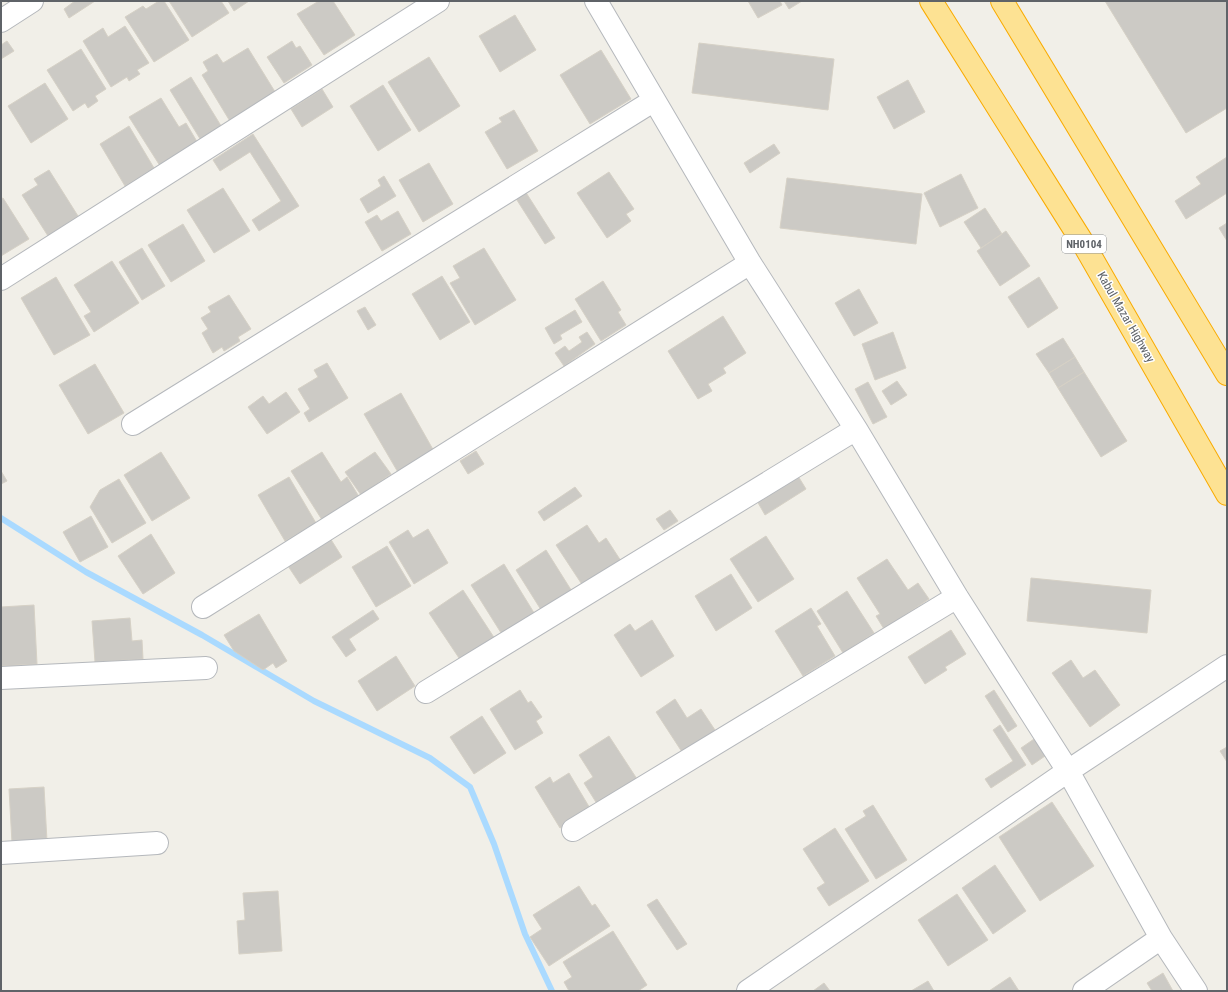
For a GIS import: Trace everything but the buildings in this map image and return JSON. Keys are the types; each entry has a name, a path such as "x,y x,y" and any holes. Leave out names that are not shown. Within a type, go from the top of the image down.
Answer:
{"highway":[{"name":"Kabul Mazar Highway","path":"931,1 1083,243 1227,494"},
{"path":"1002,1 1227,374"}],"street":[{"path":"1,21 32,1"},
{"path":"1,279 438,1"},
{"path":"596,1 750,262 856,429 957,597 1068,771 1161,938 1196,991"},
{"path":"133,424 654,101"},
{"path":"203,607 750,262"},
{"path":"426,692 856,429"},
{"path":"573,830 957,597"},
{"path":"748,991 1068,771 1227,666"},
{"path":"1,678 206,668"},
{"path":"1,853 157,843"},
{"path":"1084,991 1161,938"}],"waterway":[{"path":"1,518 86,572 202,635 314,701 430,758 470,787 494,844 525,934 552,991"}]}
